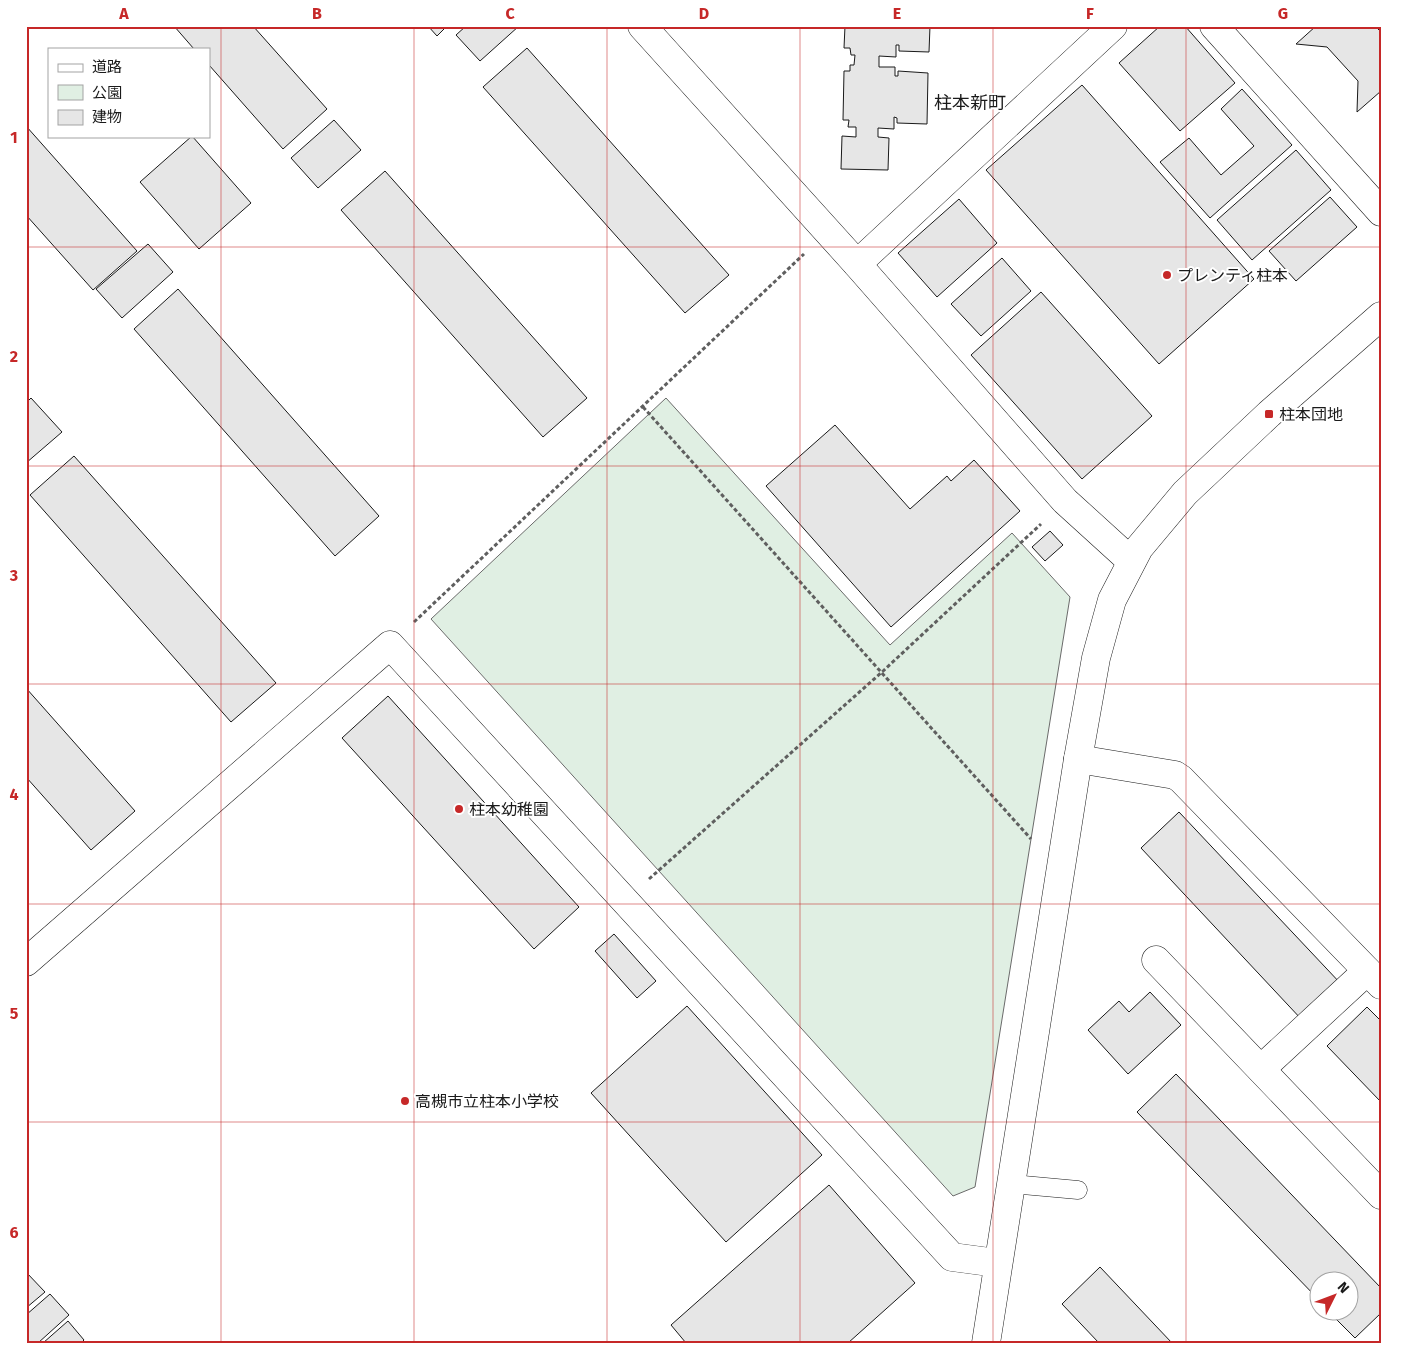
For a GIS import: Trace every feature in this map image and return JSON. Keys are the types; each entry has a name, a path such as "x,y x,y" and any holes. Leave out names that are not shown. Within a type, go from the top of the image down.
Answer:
{"street":[{"path":"642,26 857,264 1065,502 1131,561"},
{"path":"857,264 1113,26"},
{"path":"1214,26 1381,212"},
{"path":"986,1343 1062,873 1078,759 1104,627 1112,600 1131,561 1152,530 1185,493 1269,414 1381,316"},
{"path":"26,962 390,645 952,1256 998,1264"},
{"path":"1078,759 1175,775 1182,779 1374,978 1261,1069"},
{"path":"1156,960 1381,1195"}],"lane":[{"path":"1012,1184 1078,1190"}],"path":[{"path":"390,645 828,232"},
{"path":"643,407 1062,873"},
{"path":"625,901 882,672 1065,502"}],"green space":[{"path":"666,398 890,645 1012,533 1070,597 975,1187 953,1196 431,619"}],"building":[{"path":"174,26 253,26 327,109 283,149 210,66 210,48 193,48"},
{"path":"428,26 447,26 437,36"},
{"path":"466,26 519,26 480,61 456,35"},
{"path":"845,26 930,26 929,52 899,51 899,45 896,45 896,57 879,56 879,67 895,67 895,76 898,76 898,71 928,73 927,124 897,123 897,118 894,117 894,129 878,128 878,137 889,138 888,170 841,169 842,136 856,137 856,127 848,127 849,120 843,120 844,71 850,71 850,65 854,65 855,55 851,55 850,48 844,48"},
{"path":"1160,26 1185,26 1235,83 1180,131 1119,63"},
{"path":"1316,26 1375,26 1381,32 1381,91 1357,112 1358,81 1327,47 1296,44"},
{"path":"527,48 729,275 685,313 483,87"},
{"path":"1082,85 1254,279 1159,364 986,170"},
{"path":"1242,89 1292,145 1210,218 1160,162 1189,138 1221,175 1254,146 1221,109"},
{"path":"334,120 361,150 318,188 291,158"},
{"path":"26,126 137,251 93,290 26,215"},
{"path":"190,138 194,138 251,203 199,249 140,182"},
{"path":"1296,150 1331,190 1252,260 1217,220"},
{"path":"385,171 587,398 543,437 341,210"},
{"path":"1330,197 1357,227 1296,281 1269,251"},
{"path":"959,199 997,243 937,297 898,253"},
{"path":"148,244 173,272 122,318 96,289"},
{"path":"1002,258 1031,291 981,336 951,304"},
{"path":"178,289 379,516 335,556 134,329"},
{"path":"1041,292 1152,416 1082,479 971,355"},
{"path":"31,398 62,432 26,463 26,403"},
{"path":"835,425 910,509 947,476 951,481 974,460 1020,511 891,627 766,486"},
{"path":"74,456 276,683 231,722 30,495"},
{"path":"1050,531 1063,545 1045,561 1032,547"},
{"path":"26,688 135,811 91,850 26,777"},
{"path":"388,696 579,907 534,949 342,738"},
{"path":"1179,812 1342,985 1303,1021 1141,848"},
{"path":"614,934 656,981 637,998 595,951"},
{"path":"1150,992 1181,1025 1128,1074 1088,1030 1119,1001 1129,1012"},
{"path":"687,1006 822,1155 726,1242 591,1093"},
{"path":"1367,1007 1381,1021 1381,1102 1327,1046"},
{"path":"1176,1074 1381,1288 1381,1313 1355,1338 1339,1322 1360,1322 1360,1272 1310,1272 1310,1291 1137,1112"},
{"path":"829,1185 915,1283 848,1343 686,1343 671,1325"},
{"path":"1100,1267 1172,1343 1099,1343 1062,1304"},
{"path":"26,1272 45,1292 26,1308"},
{"path":"50,1294 69,1315 38,1343 26,1343 26,1315"},
{"path":"68,1321 84,1340 81,1343 43,1343"}],"place":[{"name":"プレンティ柱本","path":"1167,275"},
{"name":"柱本団地","path":"1269,414"},
{"name":"柱本幼稚園","path":"459,809"},
{"name":"高槻市立柱本小学校","path":"405,1101"}],"district":[{"name":"柱本新町","path":"970,103"}]}
